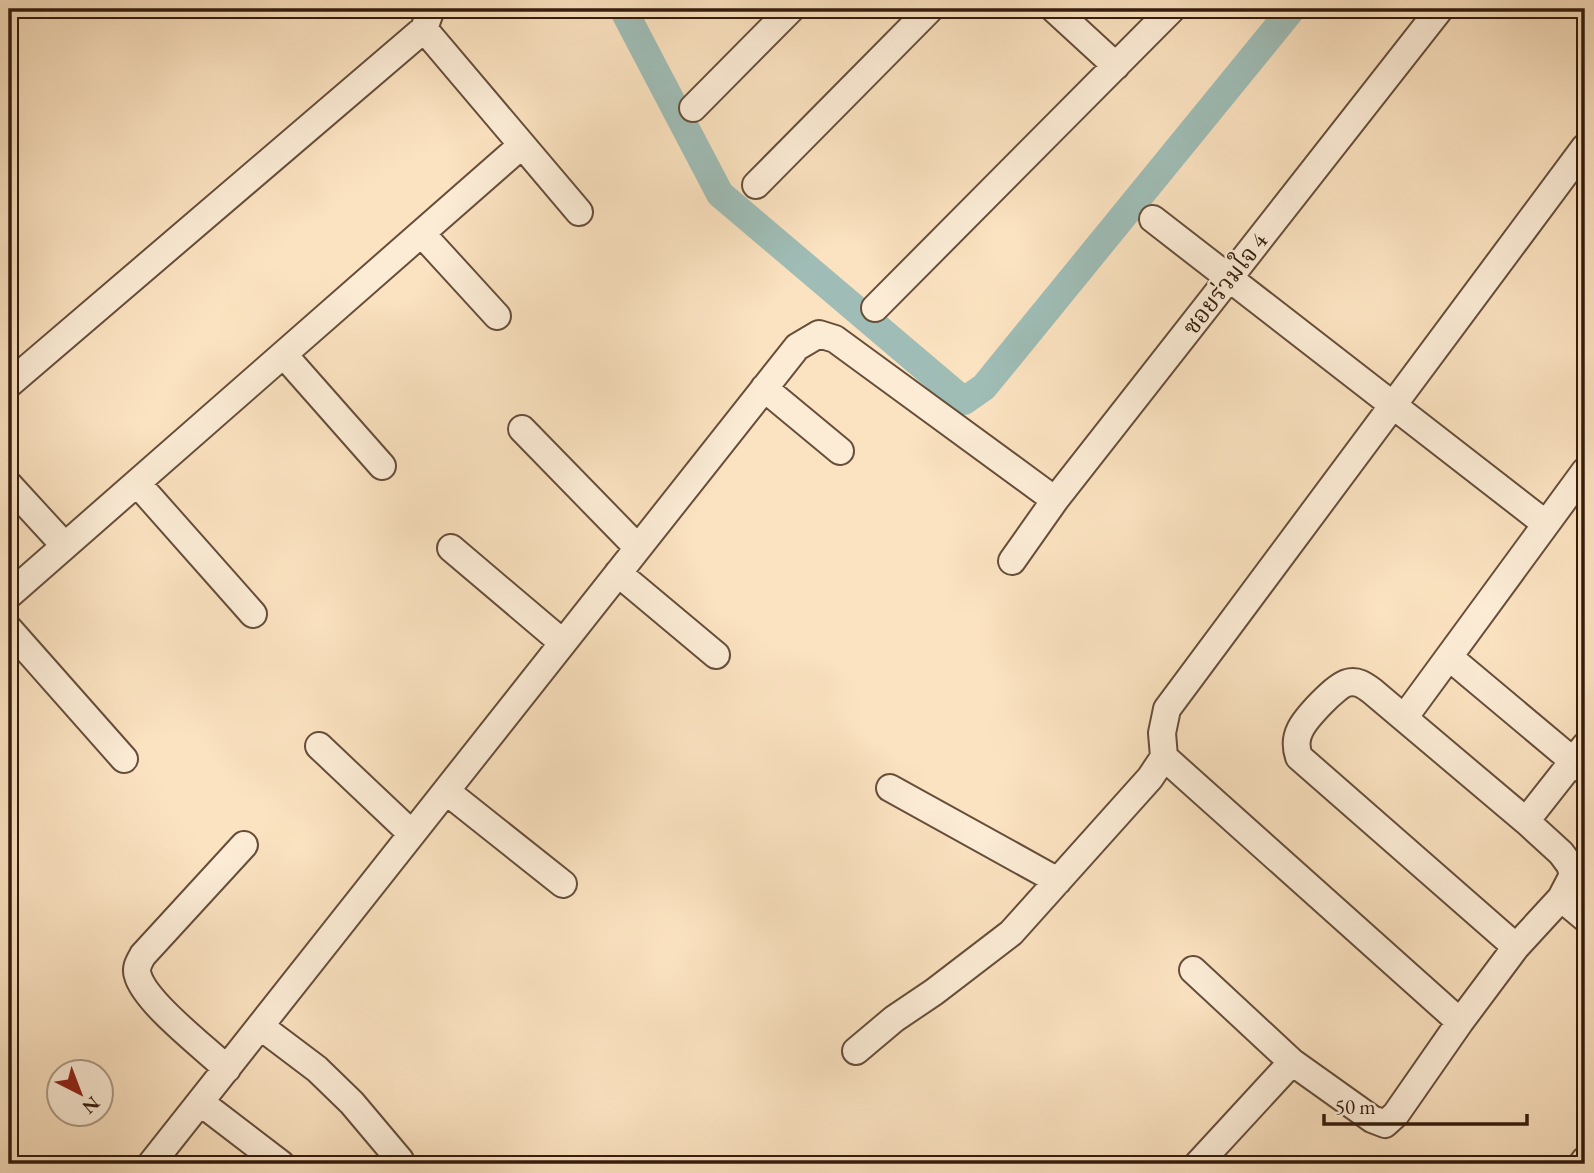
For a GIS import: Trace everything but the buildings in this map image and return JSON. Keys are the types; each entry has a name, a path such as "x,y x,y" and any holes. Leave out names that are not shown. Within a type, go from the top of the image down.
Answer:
{"street":[{"path":"692,108 791,9"},
{"path":"756,185 930,9"},
{"path":"1054,9 1116,66"},
{"path":"875,308 1172,9"},
{"name":"ซอยร่วมใจ 4","path":"1012,562 1055,499 1440,9"},
{"path":"9,384 428,19 522,145 579,212"},
{"path":"9,595 522,145"},
{"path":"856,1051 894,1019 1011,933 1150,778 1164,757 1162,733 1167,709 1585,147"},
{"path":"1153,219 1546,524"},
{"path":"422,234 497,316"},
{"path":"151,1164 797,347 819,334 835,339 1055,499"},
{"path":"284,355 382,466"},
{"path":"764,388 840,451"},
{"path":"522,429 638,548"},
{"path":"1404,718 1585,471"},
{"path":"137,483 253,614"},
{"path":"9,485 65,546"},
{"path":"451,548 562,643"},
{"path":"618,573 716,655"},
{"path":"9,629 124,759"},
{"path":"1449,657 1582,759 1525,821"},
{"path":"1193,970 1292,1062 1372,1119 1385,1124 1396,1114 1516,947 1561,898 1573,875 1570,865 1561,853 1366,687 1359,682 1349,682 1331,694 1300,729 1296,747 1299,757 1516,947"},
{"path":"319,746 412,834"},
{"path":"1164,757 1460,1022"},
{"path":"890,788 1058,881"},
{"path":"446,791 563,884"},
{"path":"226,1069 157,1004 137,976 137,966 143,955 244,845"},
{"path":"1561,898 1585,918"},
{"path":"260,1026 317,1069 352,1103 400,1160"},
{"path":"1198,1164 1292,1062"},
{"path":"200,1102 281,1164"},
{"path":"1582,1164 1585,1160"}],"waterway":[{"path":"623,9 720,194 964,401 984,387 1292,9"}]}
